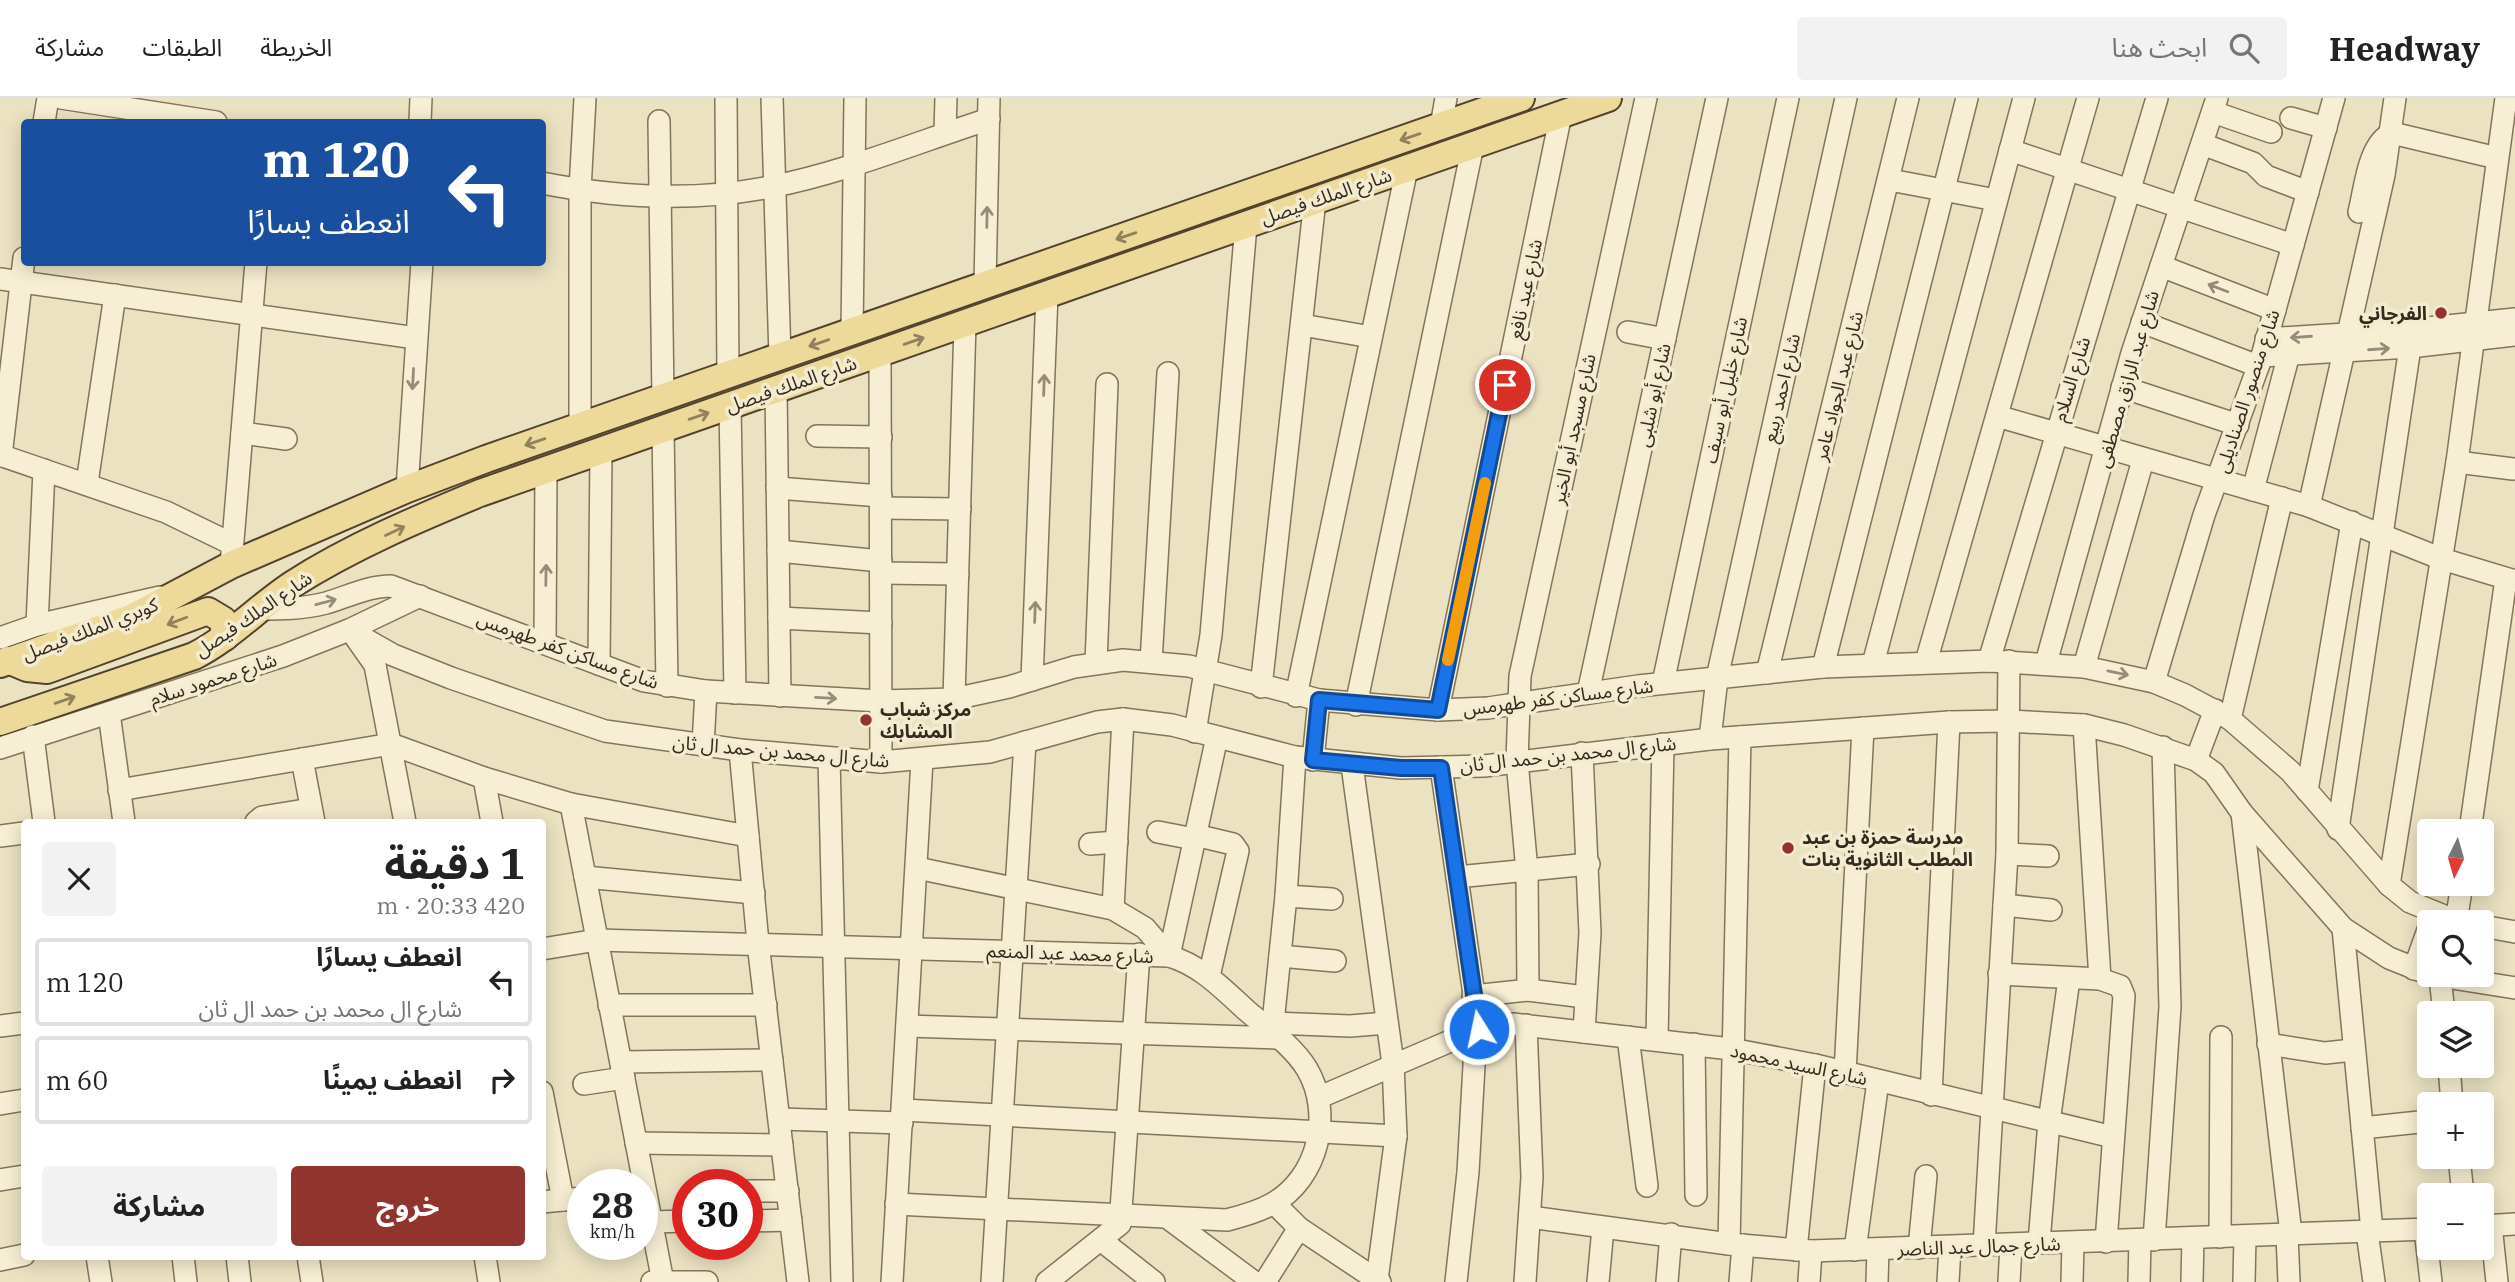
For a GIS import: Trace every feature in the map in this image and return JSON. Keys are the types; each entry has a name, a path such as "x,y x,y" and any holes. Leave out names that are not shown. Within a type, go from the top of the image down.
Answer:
{"main road":[{"name":"شارع الملك فيصل","path":"179,592 232,555 407,489 1521,98"},
{"name":"شارع الملك فيصل","path":"0,722 194,656 225,637 258,608 296,582 393,531 480,493 1608,98"},
{"path":"1208,208 1206,224 1221,234"},
{"path":"1163,223 1178,235 1178,248"},
{"name":"كوبري الملك فيصل","path":"3,654 131,618 179,592"},
{"path":"3,654 27,668 47,670 208,611 223,620 225,637"}],"street":[{"path":"44,119 48,98"},
{"path":"61,98 142,104 204,119"},
{"path":"420,119 421,98"},
{"path":"580,427 580,190 585,98"},
{"path":"726,98 728,375"},
{"path":"772,98 780,357"},
{"path":"852,332 855,98"},
{"path":"945,133 946,98"},
{"path":"1441,126 1446,98"},
{"name":"شارع مسجد أبو الخير","path":"1528,990 1527,870 1517,761 1517,704 1522,662 1646,98"},
{"name":"شارع أبو شلبى","path":"1588,693 1717,98"},
{"name":"شارع خليل أبو سيف","path":"1663,683 1788,98"},
{"name":"شارع احمد ربيع","path":"1710,739 1717,678 1846,98"},
{"name":"شارع عبد الجواد عامر","path":"1767,673 1908,98"},
{"path":"1823,667 1968,98"},
{"path":"1873,664 2024,98"},
{"path":"1926,662 2088,98"},
{"name":"شارع السلام","path":"1984,1246 2007,854 2008,721 1999,661 2055,433 2157,98"},
{"name":"شارع منصور الصناديلى","path":"2154,682 2204,515 2262,353 2334,98"},
{"path":"2309,506 2392,133 2395,98"},
{"path":"2389,885 2457,462 2473,331 2502,171 2507,98"},
{"path":"2215,105 2271,132"},
{"name":"شارع عبد الرازق مصطفى","path":"2046,663 2122,387 2215,105"},
{"path":"546,184 580,190 661,197 727,194 773,186 945,133 989,109 985,285"},
{"name":"شارع عيد نافع","path":"1438,710 1561,114"},
{"path":"2291,118 2326,128"},
{"path":"659,121 663,398"},
{"path":"2358,212 2376,148 2383,138 2392,133 2502,171"},
{"path":"2202,144 2253,163 2266,176 2308,192"},
{"path":"1356,705 1473,145"},
{"path":"2010,150 2293,245"},
{"path":"1296,696 1407,168"},
{"path":"1890,180 1996,200"},
{"path":"1261,687 1315,201"},
{"path":"1195,732 1206,670 1246,225"},
{"path":"21,263 10,280 0,455 166,512 232,555 256,266"},
{"path":"407,489 422,266"},
{"path":"2161,266 2275,310"},
{"path":"10,280 416,338"},
{"path":"1032,680 1047,294"},
{"path":"87,483 115,295"},
{"path":"2142,322 2262,353 2289,354 2346,342 2410,347 2515,319"},
{"path":"954,699 965,323"},
{"path":"1302,325 1371,337"},
{"path":"2262,353 2346,342 2473,331 2515,335"},
{"path":"1628,332 1665,339"},
{"path":"2337,829 2410,347"},
{"path":"880,352 881,762"},
{"path":"2253,490 2289,354"},
{"path":"1151,662 1168,373"},
{"path":"1096,663 1107,384"},
{"path":"2122,387 2238,425"},
{"path":"776,389 780,696"},
{"path":"730,405 735,693"},
{"path":"1997,415 2143,460 2309,506 2442,559 2511,580 2471,819"},
{"path":"663,429 667,686"},
{"path":"242,433 286,439"},
{"path":"817,436 881,437"},
{"path":"599,664 601,450"},
{"path":"2084,667 2143,460"},
{"path":"2457,462 2513,468"},
{"path":"545,643 547,469"},
{"path":"37,625 44,470"},
{"path":"777,488 960,509"},
{"path":"2196,760 2223,715 2282,498"},
{"path":"2307,791 2352,522"},
{"path":"778,551 881,567 958,574"},
{"name":"شارع مساكن كفر طهرمس","path":"258,608 287,610 324,603 382,586 401,588 599,664 667,686 706,691 881,701 954,699 1096,663 1151,662 1206,670 1261,687 1319,700 1438,710 1517,704 1663,683 1823,667 1999,661 2084,667 2154,682 2223,715 2272,753 2389,885 2419,910"},
{"name":"شارع الملك فيصل","path":"3,654 37,625 179,592"},
{"name":"شارع محمود سلام","path":"0,748 284,656 349,631 420,596"},
{"path":"779,618 881,623"},
{"path":"349,631 366,648 375,665 404,819"},
{"name":"شارع ال محمد بن حمد ال ثان","path":"349,631 412,663 605,731 740,750 881,762 990,752 1097,722 1124,719 1148,720 1304,758 1353,765 1441,768 1710,739 1949,722 2008,721 2084,725 2163,747 2196,760 2214,773 2242,813 2343,928 2389,958 2417,969"},
{"path":"703,745 706,691"},
{"path":"1274,1031 1286,895 1304,758 1319,700"},
{"path":"109,713 124,819"},
{"path":"1113,909 1124,719"},
{"path":"1931,1095 1949,722"},
{"path":"2084,725 2100,978"},
{"path":"1845,1073 1863,728"},
{"path":"33,736 44,819"},
{"path":"1169,956 1217,737"},
{"path":"1740,737 1731,1049 1736,1245 1740,1282"},
{"path":"992,1282 1025,743"},
{"path":"119,790 391,744 484,778 571,804 748,836"},
{"path":"1657,1039 1663,744"},
{"path":"2138,1282 2147,1240 2170,1007 2163,747"},
{"path":"740,750 758,943 798,1282"},
{"path":"1582,753 1590,933 1584,1032"},
{"path":"260,819 312,816 302,759"},
{"path":"829,759 842,1282"},
{"path":"891,1282 922,760"},
{"path":"1274,1203 1299,1228 1379,1281 1396,1136 1393,1063 1353,765"},
{"path":"1441,768 1478,1030 1468,1172 1456,1282"},
{"path":"484,778 491,819"},
{"path":"571,804 640,1169"},
{"path":"2242,813 2289,1234 2289,1282"},
{"path":"1158,832 1233,844 1238,851 1209,976"},
{"path":"0,836 21,833"},
{"path":"1090,844 1116,842"},
{"path":"2007,854 2048,856"},
{"path":"1457,877 1589,864"},
{"path":"917,868 1113,909 1145,928 1169,956"},
{"path":"585,877 754,892"},
{"path":"1286,895 1332,899"},
{"path":"2004,905 2051,910"},
{"path":"2343,928 2374,1282"},
{"path":"2494,928 2515,932"},
{"name":"شارع محمد عبد المنعم","path":"546,948 597,940 1169,956 1185,961 1209,976 1274,1031 1306,1066 1320,1097"},
{"path":"1047,1282 1117,1229 1121,1214 1139,954"},
{"path":"1280,956 1335,961"},
{"path":"1999,974 2069,979 2100,978 2120,986 2124,996 2106,1242"},
{"path":"2039,1242 2049,1122 2069,979"},
{"name":"شارع ال محمد بن حمد ال ثان","path":"2494,985 2515,988"},
{"path":"1473,996 1528,990 1585,997"},
{"path":"609,1005 766,1005"},
{"path":"0,1026 21,1023"},
{"path":"907,1026 1134,1033 1274,1031 1387,1023"},
{"path":"1525,1282 1532,1137 1526,1025"},
{"name":"شارع السيد محمود","path":"1320,1097 1393,1063 1478,1030 1526,1025 1731,1049 1815,1065 2113,1137"},
{"path":"1629,1037 1647,1186"},
{"path":"2220,1237 2221,1037"},
{"path":"1694,1044 1696,1195"},
{"path":"2269,1044 2325,1053 2353,1050"},
{"path":"584,1084 622,1070 772,1060"},
{"path":"1809,1282 1804,1250 1815,1065"},
{"path":"1855,1250 1878,1081"},
{"path":"896,1204 1227,1220 1274,1203 1303,1173 1320,1132 1320,1097"},
{"path":"0,1104 21,1100"},
{"path":"546,1113 563,1200"},
{"path":"780,1119 838,1121 1001,1113 1396,1136"},
{"path":"2362,1128 2417,1122"},
{"path":"636,1143 782,1145"},
{"path":"0,1180 21,1176"},
{"path":"1919,1248 1926,1176"},
{"path":"763,1191 788,1191"},
{"name":"شارع جمال عبد الناصر","path":"1530,1217 1603,1228 1671,1234 1736,1245 1804,1250 2417,1230"},
{"path":"1168,1219 1254,1282"},
{"path":"763,1221 791,1220"},
{"path":"2494,1225 2515,1224"},
{"path":"1265,1282 1299,1228"},
{"path":"1598,1282 1603,1228"},
{"path":"1667,1282 1671,1234"},
{"path":"2244,1282 2245,1237"},
{"path":"2192,1282 2193,1238"},
{"path":"1102,1241 1154,1282"},
{"path":"2072,1282 2073,1243"},
{"path":"2009,1282 2011,1245"},
{"path":"1948,1282 1950,1247"},
{"path":"1877,1282 1878,1249"},
{"path":"0,1259 21,1256"},
{"path":"658,1257 663,1282"},
{"path":"98,1260 101,1282"},
{"path":"183,1260 186,1282"},
{"path":"237,1260 240,1282"},
{"path":"309,1260 312,1282"},
{"path":"486,1260 489,1282"},
{"path":"2429,1260 2431,1282"},
{"path":"2493,1260 2497,1282"},
{"path":"652,1282 707,1282"}],"slow traffic":[{"path":"1448,660 1485,483"}],"place":[{"name":"الفرجاني","path":"2441,313"},
{"name":"مركز شباب المشابك","path":"866,720"},
{"name":"مدرسة حمزة بن عبد المطلب الثانوية بنات","path":"1788,848"}],"route":[{"path":"1479,1029 1441,768 1401,768 1313,760 1319,700 1438,710 1505,385"}]}
